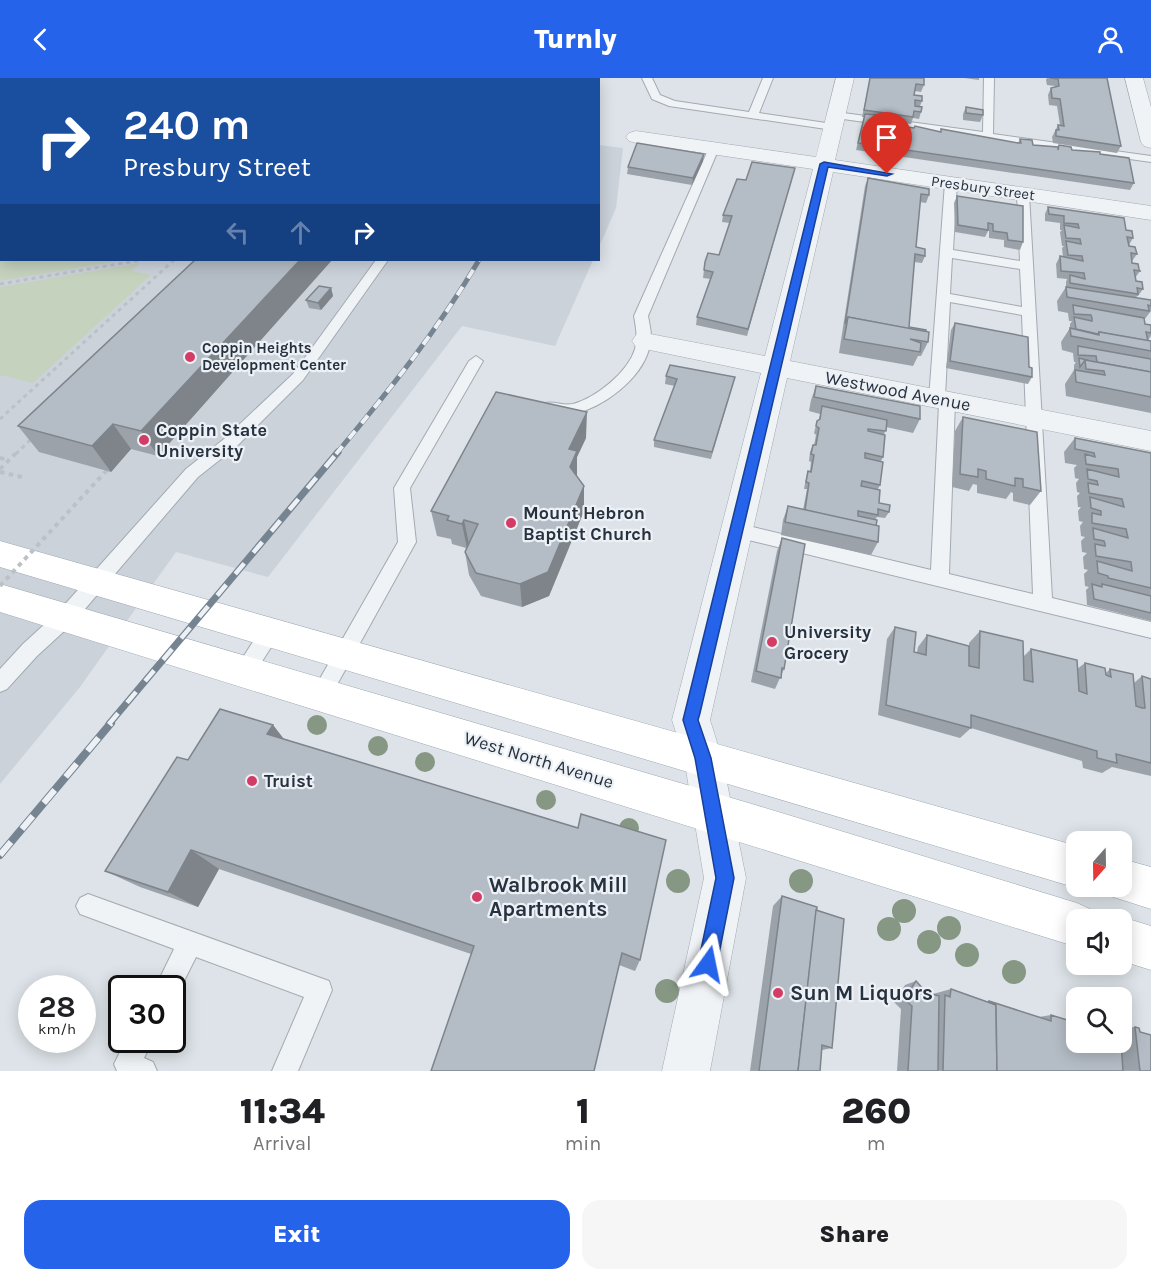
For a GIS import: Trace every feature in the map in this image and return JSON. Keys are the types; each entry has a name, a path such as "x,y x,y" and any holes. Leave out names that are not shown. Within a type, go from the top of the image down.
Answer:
{"main road":[{"path":"0,554 1066,864"},
{"name":"West North Avenue","path":"0,598 712,812 1066,922"},
{"path":"1132,883 1151,888"},
{"path":"1132,942 1151,948"}],"street":[{"path":"686,1071 725,878 703,758 691,720 845,78"},
{"path":"1134,78 1151,142"},
{"name":"Presbury Street","path":"636,137 1151,213"},
{"name":"Westwood Avenue","path":"645,341 1151,441"}],"lane":[{"path":"647,78 656,97 673,104 753,116 834,121 988,136 1151,159"},
{"path":"753,116 768,78"},
{"path":"988,136 989,78"},
{"path":"536,404 571,410 582,406 616,385 636,362 645,341 641,316 714,148"},
{"path":"940,579 944,297 951,183"},
{"path":"1023,194 1043,604"},
{"path":"946,253 1026,266"},
{"path":"0,683 30,650 66,618 192,473 230,443 298,377 381,261"},
{"path":"944,297 1029,312"},
{"path":"321,695 407,542 402,488 476,361"},
{"path":"736,530 1151,630"},
{"path":"245,671 270,632"},
{"path":"88,906 320,990 285,1071"},
{"path":"174,975 191,944"},
{"path":"133,1053 127,1064 144,1071"}],"path":[{"path":"0,284 136,261"},
{"path":"0,419 173,261"},
{"path":"26,478 0,471 34,435"},
{"path":"0,458 9,460"},
{"path":"0,586 107,470"}],"shaded area":[{"path":"600,145 623,148 616,208 600,245"},
{"name":"Coppin State University","path":"0,261 593,261 555,346 462,326 268,577 176,552 80,687 0,784"}],"green space":[{"path":"0,261 119,261 0,281"},
{"path":"140,263 132,271 151,275 33,383 0,375 0,287"}],"building":[{"path":"870,78 924,78 924,85 916,84 914,95 922,96 922,101 915,100 915,106 922,107 921,112 914,111 913,117 864,110"},
{"path":"1050,78 1107,78 1121,146 1056,136 1056,130 1059,130 1058,125 1064,126 1060,99 1052,98 1051,88 1059,86 1058,79"},
{"path":"966,107 983,110 983,115 966,113"},
{"path":"865,114 877,115 876,123 914,128 915,126 941,132 941,129 1018,143 1021,143 1020,139 1032,140 1033,145 1058,147 1058,150 1059,145 1071,147 1072,150 1100,152 1100,154 1129,158 1134,183 858,143"},
{"path":"637,143 704,154 693,178 628,167"},
{"path":"752,162 795,168 748,329 697,317 713,272 704,270 708,253 719,255 732,216 723,215 737,179 746,180"},
{"path":"868,178 929,189 929,195 921,194 916,247 925,249 925,256 915,254 909,327 926,330 926,332 848,317 845,324"},
{"path":"957,196 1023,206 1023,242 1008,240 1007,233 993,231 993,224 988,223 988,230 958,225"},
{"path":"1048,207 1124,218 1126,230 1132,231 1133,238 1127,237 1129,246 1135,247 1137,254 1131,253 1132,263 1138,264 1140,271 1134,270 1136,281 1142,282 1143,289 1137,288 1138,294 1070,283 1070,275 1085,279 1084,273 1061,271 1060,256 1083,261 1082,256 1068,255 1066,241 1081,244 1080,239 1066,238 1064,225 1079,228 1078,224 1064,223 1064,216 1049,214"},
{"path":"194,261 299,261 141,431 113,424 92,446 18,426"},
{"path":"319,286 331,288 318,303 306,300"},
{"path":"1066,287 1151,300 1151,306 1148,305 1149,311 1067,297"},
{"path":"1073,305 1144,318 1145,324 1151,325 1151,333 1146,332 1148,341 1076,329 1074,317 1092,321 1092,318 1091,315 1074,314"},
{"path":"848,317 929,332 928,342 910,339 921,343 920,352 844,339"},
{"path":"955,323 1028,337 1029,367 1032,368 1032,377 950,361"},
{"path":"1070,328 1099,335 1099,332 1151,341 1151,351 1071,336"},
{"path":"1078,346 1151,359 1151,372 1097,362 1096,356 1078,355"},
{"path":"1079,358 1090,361 1085,360 1080,367"},
{"path":"1085,360 1151,372 1151,397 1076,382 1075,370 1105,375 1104,371 1086,369"},
{"path":"670,365 735,377 712,452 654,440 677,379 666,376"},
{"path":"816,386 920,406 920,419 814,397"},
{"name":"Mount Hebron Baptist Church","path":"496,392 587,412 569,449 577,451 570,467 584,486 548,572 520,584 476,573 465,552 478,524 464,520 462,524 447,520 449,516 431,511"},
{"path":"822,406 887,420 886,431 868,429 868,431 885,435 883,457 865,453 865,458 883,462 880,485 862,481 861,486 880,490 879,503 890,505 889,512 878,509 878,515 858,511 858,516 877,520 876,526 805,510 809,483 806,482 808,471 811,472 814,455 811,454 813,445 816,445 819,428 816,426 820,419"},
{"path":"963,417 1037,432 1041,491 1023,487 1023,479 1015,478 1015,486 986,479 986,471 978,469 978,477 960,474"},
{"path":"1075,438 1151,453 1151,588 1108,578 1098,573 1097,561 1132,571 1131,562 1096,556 1095,544 1105,546 1105,544 1104,541 1094,539 1093,528 1128,538 1126,529 1092,523 1092,513 1101,515 1101,511 1091,508 1090,497 1124,507 1122,499 1089,493 1088,483 1098,485 1097,481 1088,479 1087,469 1119,477 1118,469 1086,464 1085,454 1095,457 1094,453 1075,449"},
{"path":"788,506 879,526 878,542 785,522"},
{"name":"University Grocery","path":"782,538 805,544 781,678 756,671"},
{"path":"1092,584 1102,587 1102,584 1151,596 1151,613 1094,599"},
{"path":"895,627 916,632 914,652 926,655 927,635 969,646 969,666 979,668 980,631 1023,641 1024,680 1033,682 1031,649 1077,660 1079,691 1087,694 1085,663 1105,668 1106,675 1111,677 1110,669 1133,674 1136,706 1142,708 1145,708 1142,676 1151,679 1151,763 1116,754 1117,763 1097,758 1097,751 971,715 971,728 886,705"},
{"name":"Walbrook Mill Apartments","path":"220,709 273,725 267,734 578,828 581,814 666,840 640,960 622,953 594,1071 431,1071 474,946 191,850 168,892 105,871 177,757 188,760"},
{"name":"Sun M Liquors","path":"782,896 817,907 798,1071 759,1071"},
{"path":"816,910 844,919 832,1048 822,1045 820,1071 798,1071"},
{"path":"916,981 926,992 939,996 938,1071 908,1071 912,1006 904,999"},
{"path":"951,989 996,1005 997,1071 943,1071 945,995 950,997"},
{"path":"989,1002 1051,1021 1051,1015 1066,1020 1066,1053 1122,1053 1123,1071 997,1071 996,1005"},
{"path":"1135,1027 1139,1028 1140,1032 1151,1035 1151,1071 1140,1071"}],"railway":[{"path":"336,454 412,360 478,261"},
{"path":"109,724 338,452"},
{"path":"0,855 111,723"}],"place":[{"name":"Coppin Heights Development Center","path":"190,357"},
{"name":"Coppin State University","path":"144,440"},
{"name":"Mount Hebron Baptist Church","path":"511,523"},
{"name":"University Grocery","path":"772,642"},
{"name":"Truist","path":"252,781"},
{"name":"Walbrook Mill Apartments","path":"477,897"},
{"name":"Sun M Liquors","path":"778,993"}],"route":[{"path":"708,964 725,878 703,758 691,720 692,713 824,164 887,174"}]}
